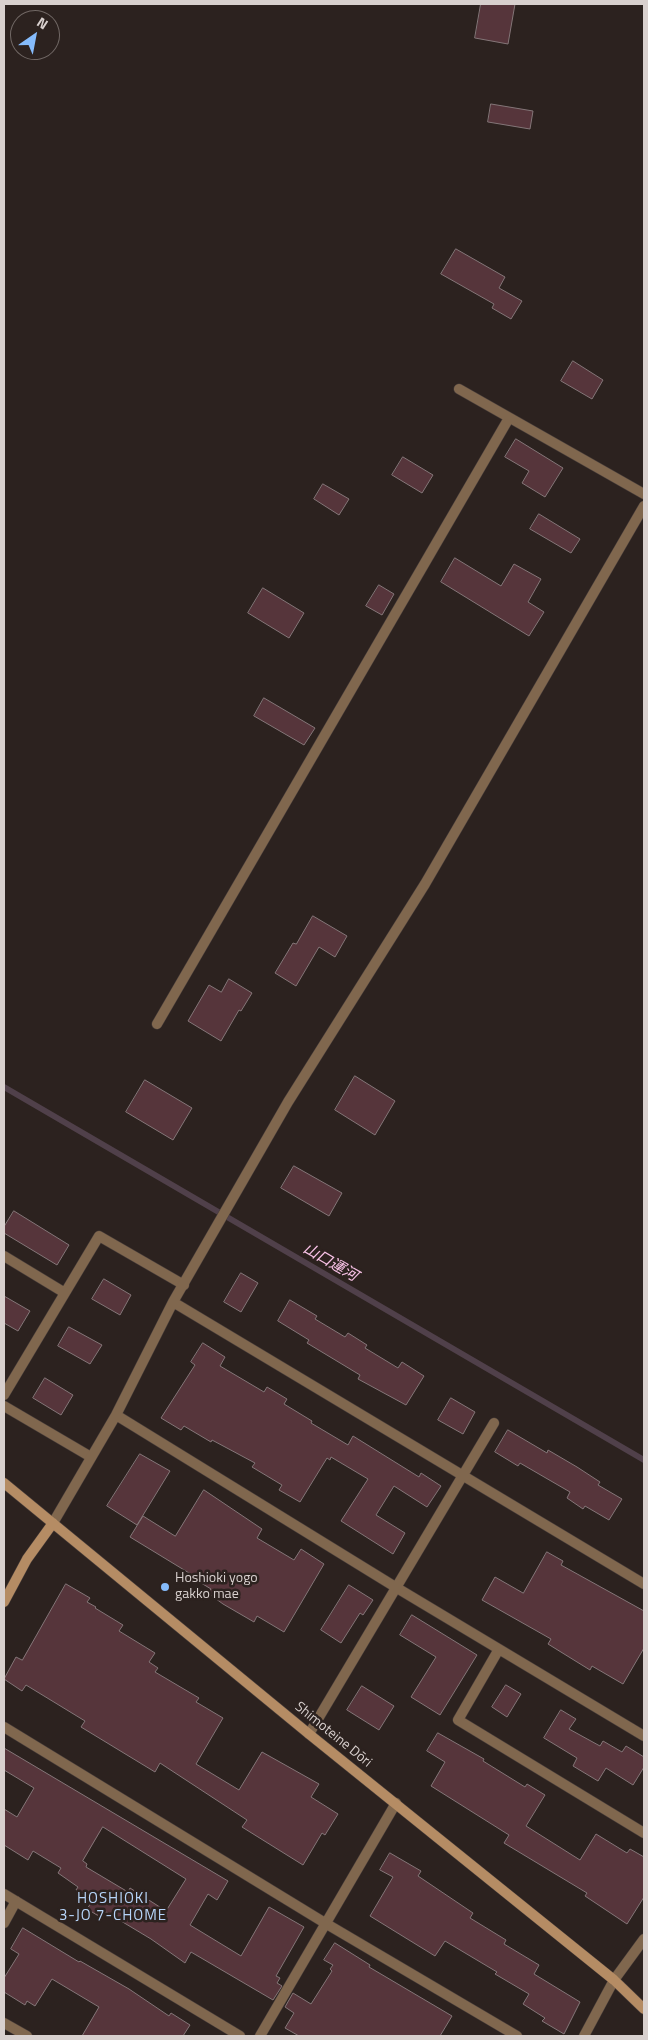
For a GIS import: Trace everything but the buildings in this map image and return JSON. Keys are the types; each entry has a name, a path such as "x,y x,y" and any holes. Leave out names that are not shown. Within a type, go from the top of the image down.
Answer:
{"street":[{"path":"459,389 644,494"},
{"path":"157,1024 509,418"},
{"path":"4,1602 27,1559 53,1523 116,1414 173,1302 288,1102 425,884 644,506"},
{"path":"4,1395 99,1236 184,1285"},
{"path":"4,1256 65,1293"},
{"path":"173,1302 644,1584"},
{"path":"4,1406 91,1458"},
{"path":"116,1414 397,1588 644,1736"},
{"path":"309,1734 494,1423"},
{"name":"Shimoteine Dōri","path":"4,1483 309,1734 614,1980 644,2009"},
{"path":"499,1649 458,1720 644,1833"},
{"path":"4,1727 517,2036"},
{"path":"260,2036 396,1803"},
{"path":"4,1894 240,2036"},
{"path":"4,1923 16,1901"},
{"path":"584,2036 614,1980 644,1939"},
{"path":"4,2023 27,2036"}],"waterway":[{"name":"山口運河","path":"4,1087 644,1460"}],"place":[{"name":"Hoshioki yogo gakko mae","path":"165,1587"}],"district":[{"name":"HOSHIOKI 3-JO 7-CHOME","path":"113,1908"}]}
